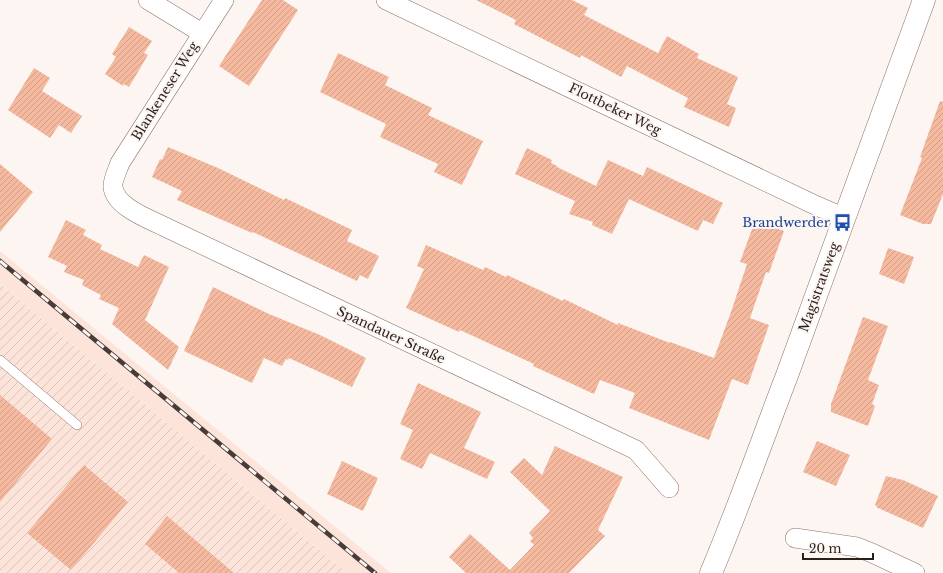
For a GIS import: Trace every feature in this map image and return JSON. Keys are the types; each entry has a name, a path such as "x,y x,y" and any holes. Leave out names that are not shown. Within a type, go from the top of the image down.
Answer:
{"street":[{"path":"148,0 202,33"},
{"name":"Blankeneser Weg","path":"113,186 120,163 224,0"},
{"name":"Flottbeker Weg","path":"386,0 845,218"},
{"name":"Magistratsweg","path":"711,573 751,471 924,0"},
{"name":"Spandauer Straße","path":"113,186 115,195 127,208 165,228 636,450 669,488"},
{"path":"795,538 857,547 915,573"}],"lane":[{"path":"0,360 77,425"}],"shaded area":[{"path":"0,251 391,573 347,573 0,284"},
{"path":"0,284 347,573 0,573"}],"building":[{"path":"262,0 283,0 298,10 249,86 219,66"},
{"path":"476,0 572,0 588,8 584,15 658,53 667,36 699,54 697,58 738,77 727,104 736,108 729,127 684,107 688,98 627,66 621,77 581,55 580,58 514,24 516,20"},
{"path":"129,27 152,41 144,53 148,55 129,87 124,84 123,86 105,74 116,57 112,54"},
{"path":"338,53 389,77 385,85 432,108 428,115 483,141 462,185 434,172 438,164 380,137 386,124 320,92"},
{"path":"34,68 50,78 42,91 82,116 71,133 59,125 50,138 8,110"},
{"path":"940,101 943,102 943,194 931,224 923,224 900,215 922,158 920,157"},
{"path":"168,147 218,168 284,200 285,198 352,230 347,241 379,256 368,279 360,275 357,281 253,232 252,233 177,200 182,191 152,177 160,159 162,160"},
{"path":"527,148 552,160 551,163 557,167 596,186 608,160 643,176 647,167 723,203 713,224 703,220 698,231 629,199 612,234 592,225 593,222 569,214 575,201 515,174"},
{"path":"0,164 33,192 0,232"},
{"path":"66,220 86,230 83,235 102,245 100,249 138,267 144,255 169,267 145,320 179,347 168,370 112,324 119,308 99,299 101,295 82,285 84,280 64,272 67,266 48,257"},
{"path":"755,221 784,231 769,273 766,272 750,318 769,325 748,385 732,379 709,440 629,408 635,393 600,380 594,394 533,366 534,364 460,330 459,332 406,308 424,269 417,266 426,245 483,270 485,267 506,277 507,275 563,301 564,299 618,325 618,323 714,358 747,264 740,262"},
{"path":"888,248 914,257 904,284 879,274"},
{"path":"213,287 269,314 320,335 366,358 352,387 289,358 288,360 286,359 282,366 264,358 252,383 184,351"},
{"path":"863,317 888,326 868,380 879,385 872,404 875,406 868,426 831,412 831,404"},
{"path":"418,383 481,412 464,448 495,462 487,479 430,453 422,469 400,459 413,430 400,424"},
{"path":"0,395 52,439 0,502"},
{"path":"817,441 850,455 836,486 803,472"},
{"path":"555,446 623,477 598,530 605,536 569,573 466,573 449,557 470,534 510,570 534,545 530,541 533,538 529,533 550,511 510,472 524,458 542,475"},
{"path":"342,461 378,478 363,511 327,494"},
{"path":"84,465 128,502 71,570 27,533"},
{"path":"886,476 903,480 938,496 923,528 876,507 877,506 875,505"},
{"path":"167,516 234,573 179,573 145,544"}],"railway":[{"path":"0,261 375,573"}],"place":[{"name":"Brandwerder","path":"843,222"}]}
